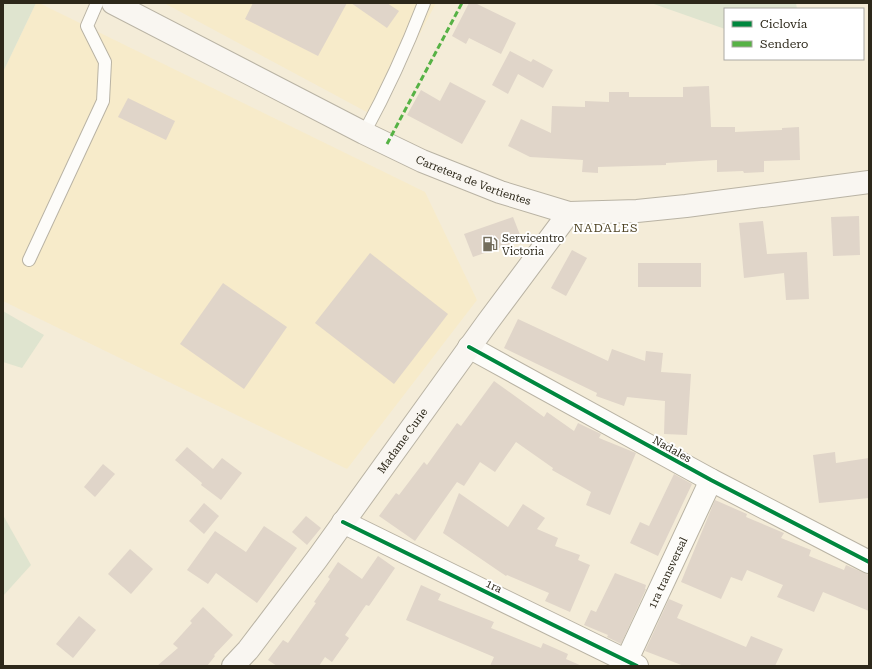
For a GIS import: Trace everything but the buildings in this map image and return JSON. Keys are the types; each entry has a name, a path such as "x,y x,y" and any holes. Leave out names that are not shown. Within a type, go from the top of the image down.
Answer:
{"main road":[{"name":"Carretera de Vertientes","path":"113,3 364,133 429,164 500,192 569,213 637,211 686,206 869,182"},
{"name":"Madame Curie","path":"233,666 253,644 318,559 469,347 569,213"}],"street":[{"name":"Nadales","path":"469,347 711,480 869,562"},
{"name":"1ra transversal","path":"630,664 711,480"},
{"name":"1ra","path":"343,522 630,664"}],"lane":[{"path":"29,260 104,101 105,62 87,26 97,3"},
{"path":"364,133 379,106 410,39 424,3"}],"shaded area":[{"path":"36,3 39,3 425,192 477,300 347,469 3,301 3,72"},
{"path":"164,3 436,3 376,117"}],"green space":[{"path":"3,3 36,3 3,72"},
{"path":"651,3 796,3 797,8 724,8 724,29"},
{"path":"3,311 44,335 22,368 3,362"},
{"path":"3,515 31,565 3,596"}],"marked path":[{"path":"387,144 462,3"}],"cycle path":[{"path":"469,347 711,480 869,562"},
{"path":"343,522 637,666"}],"place":[{"name":"Servicentro Victoria","path":"490,244"}],"district":[{"name":"NADALES","path":"606,228"}]}
